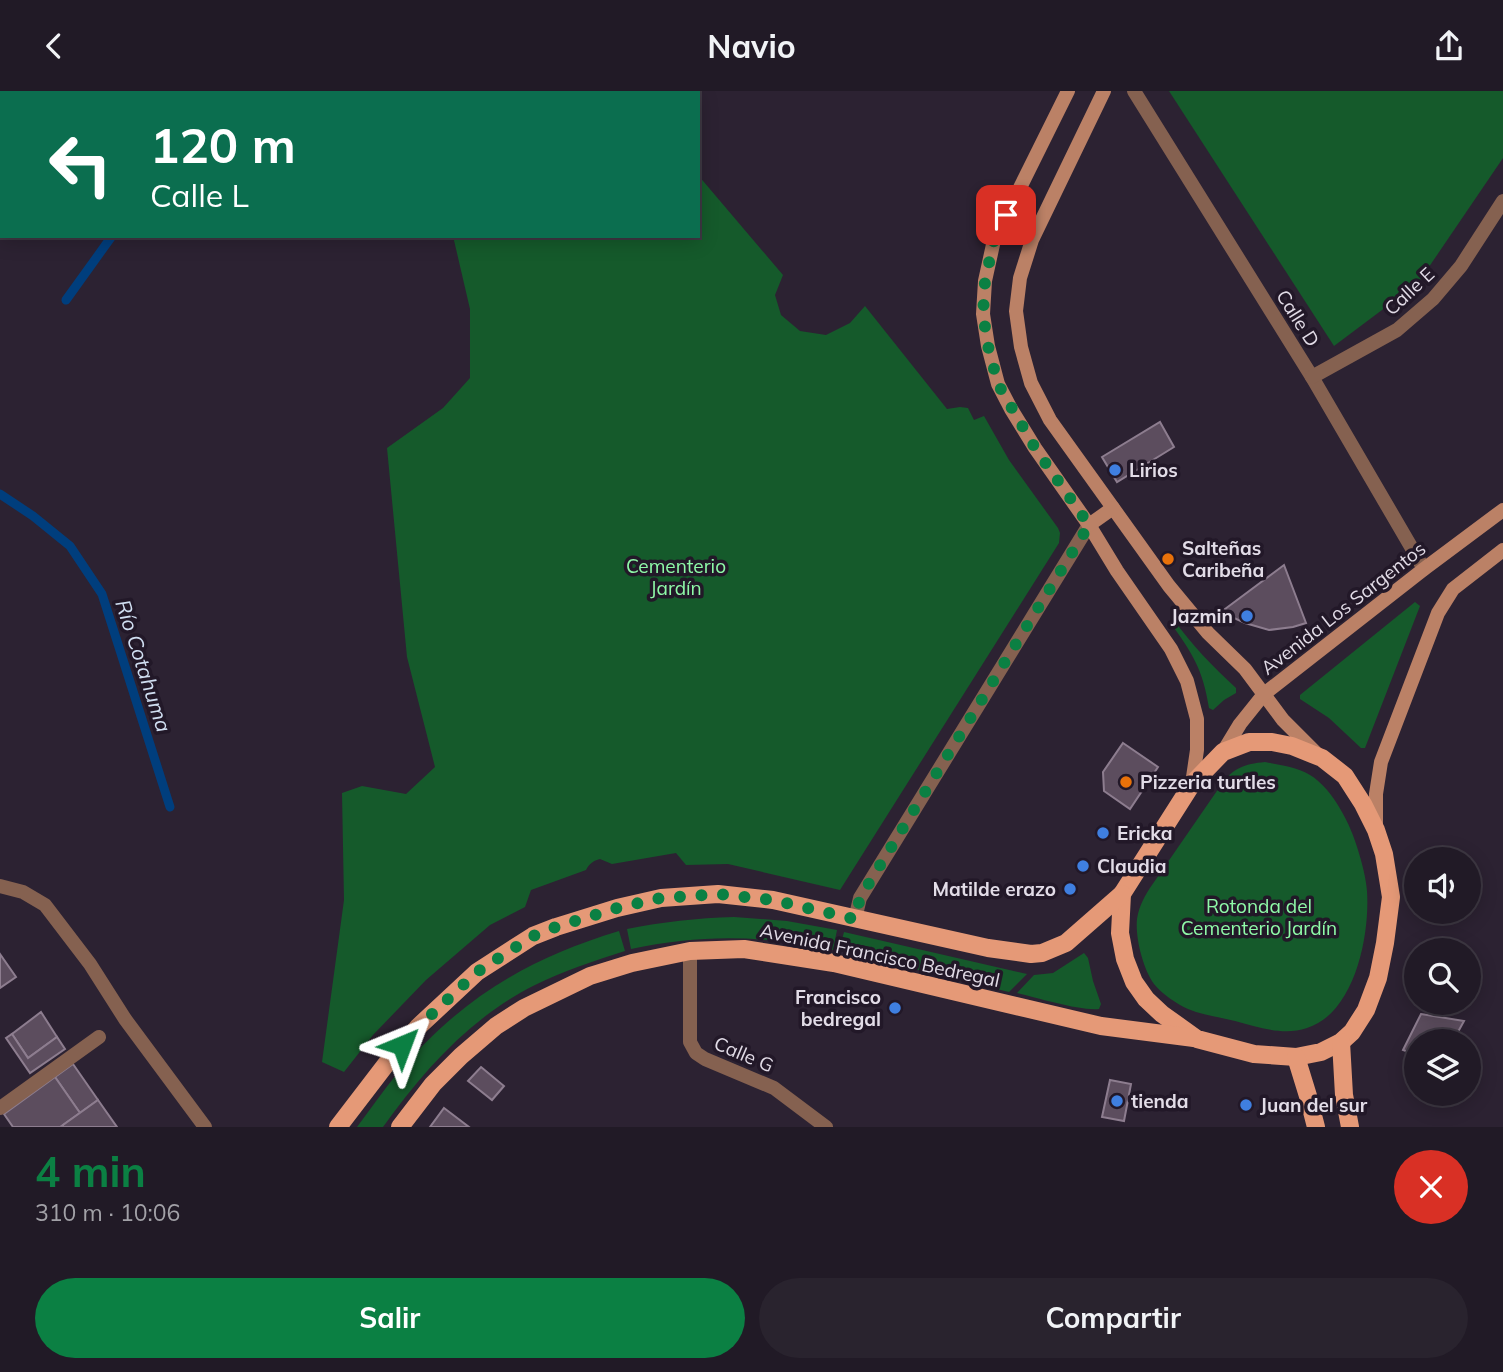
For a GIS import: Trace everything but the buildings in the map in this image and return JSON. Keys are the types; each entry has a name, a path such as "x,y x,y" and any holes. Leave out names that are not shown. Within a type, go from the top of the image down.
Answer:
{"main road":[{"path":"1068,91 994,240 985,281 983,314 988,346 998,384 1035,448 1171,649 1187,681 1197,719 1197,750 1192,784"},
{"path":"1104,91 1032,240 1020,278 1016,311 1021,347 1031,383 1050,420 1169,586 1208,633 1245,669 1283,720 1345,776 1363,803 1376,830 1384,854 1391,897 1378,978 1366,1010 1352,1032 1341,1042 1321,1052 1296,1057 1254,1054 1198,1039 1162,1014 1146,999 1134,982 1125,959 1120,933 1122,894 1192,784 1223,752 1249,742 1272,742 1292,745 1322,758"},
{"path":"1089,525 1113,508"},
{"name":"Avenida Los Sargentos","path":"1223,752 1240,724 1264,694 1503,510"},
{"path":"1376,830 1376,795 1381,762 1438,613 1453,589 1503,550"},
{"name":"Avenida Francisco Bedregal","path":"338,1127 418,1027 477,972 533,936 617,908 661,898 718,894 773,900 988,949 1031,954 1042,953 1066,943 1122,894"},
{"name":"Avenida Francisco Bedregal","path":"400,1127 433,1084 461,1056 524,1008 590,976 632,963 690,951 744,949 834,963 1101,1026 1198,1039"},
{"path":"1341,1042 1344,1095 1350,1127"},
{"path":"1296,1057 1316,1127"}],"street":[{"name":"Calle D","path":"1134,91 1312,377 1424,569"},
{"name":"Calle E","path":"1312,377 1397,330 1433,299 1461,266 1503,201"},
{"path":"855,919 860,898 1089,525"},
{"path":"0,885 23,892 45,905 205,1127"},
{"name":"Calle G","path":"690,951 690,1042 696,1053 774,1088 826,1127"},
{"path":"0,1108 99,1037"}],"green space":[{"path":"1169,91 1503,91 1503,158 1418,283 1334,346"},
{"name":"Cementerio Jardín","path":"700,177 783,275 775,295 781,315 800,331 826,335 850,323 865,306 947,409 968,408 974,420 984,416 1009,460 1058,528 1059,543 840,890 728,864 686,865 676,853 612,864 600,859 590,864 586,870 531,890 525,907 490,925 426,980 373,1035 344,1072 322,1062 344,900 342,793 362,786 406,794 435,767 407,657 387,448 443,408 470,378 470,309 453,238 700,238"},
{"path":"1415,602 1420,606 1365,748 1361,748 1329,718 1300,699 1300,695"},
{"path":"1173,619 1203,655 1236,688 1236,693 1213,710 1209,708 1196,662 1170,622"},
{"name":"Rotonda del Cementerio Jardín","path":"1265,762 1305,772 1326,789 1351,830 1366,886 1366,929 1362,950 1348,990 1323,1020 1307,1028 1289,1031 1262,1028 1199,1013 1179,1004 1161,991 1150,978 1137,935 1138,914 1145,897 1221,785 1240,768"},
{"path":"734,917 787,921 837,930 833,950 782,941 732,938 682,941 631,949 627,929"},
{"path":"619,931 625,951 557,975 490,1012 432,1066 383,1127 357,1127 420,1048 470,1004 524,969 585,942"},
{"path":"844,932 1027,974 1009,992 839,951"},
{"path":"1084,953 1088,958 1101,1004 1099,1009 1070,1006 1017,993 1034,975 1053,973"}],"waterway":[{"path":"66,300 111,238"},
{"name":"Río Cotahuma","path":"0,494 70,546 102,594 170,807"}],"place":[{"name":"Lirios","path":"1115,470"},
{"name":"Salteñas Caribeña","path":"1168,559"},
{"name":"Jazmin","path":"1247,616"},
{"name":"Pizzeria turtles","path":"1126,782"},
{"name":"Ericka","path":"1103,833"},
{"name":"Claudia","path":"1083,866"},
{"name":"Matilde erazo","path":"1070,889"},
{"name":"Francisco bedregal","path":"895,1008"},
{"name":"tienda","path":"1117,1101"},
{"name":"Juan del sur","path":"1246,1105"}],"route":[{"path":"402,1045 477,972 533,936 617,908 661,898 718,894 773,900 855,919 860,898 1089,525 1035,448 998,384 983,314 985,281 994,240 1006,215"}]}
